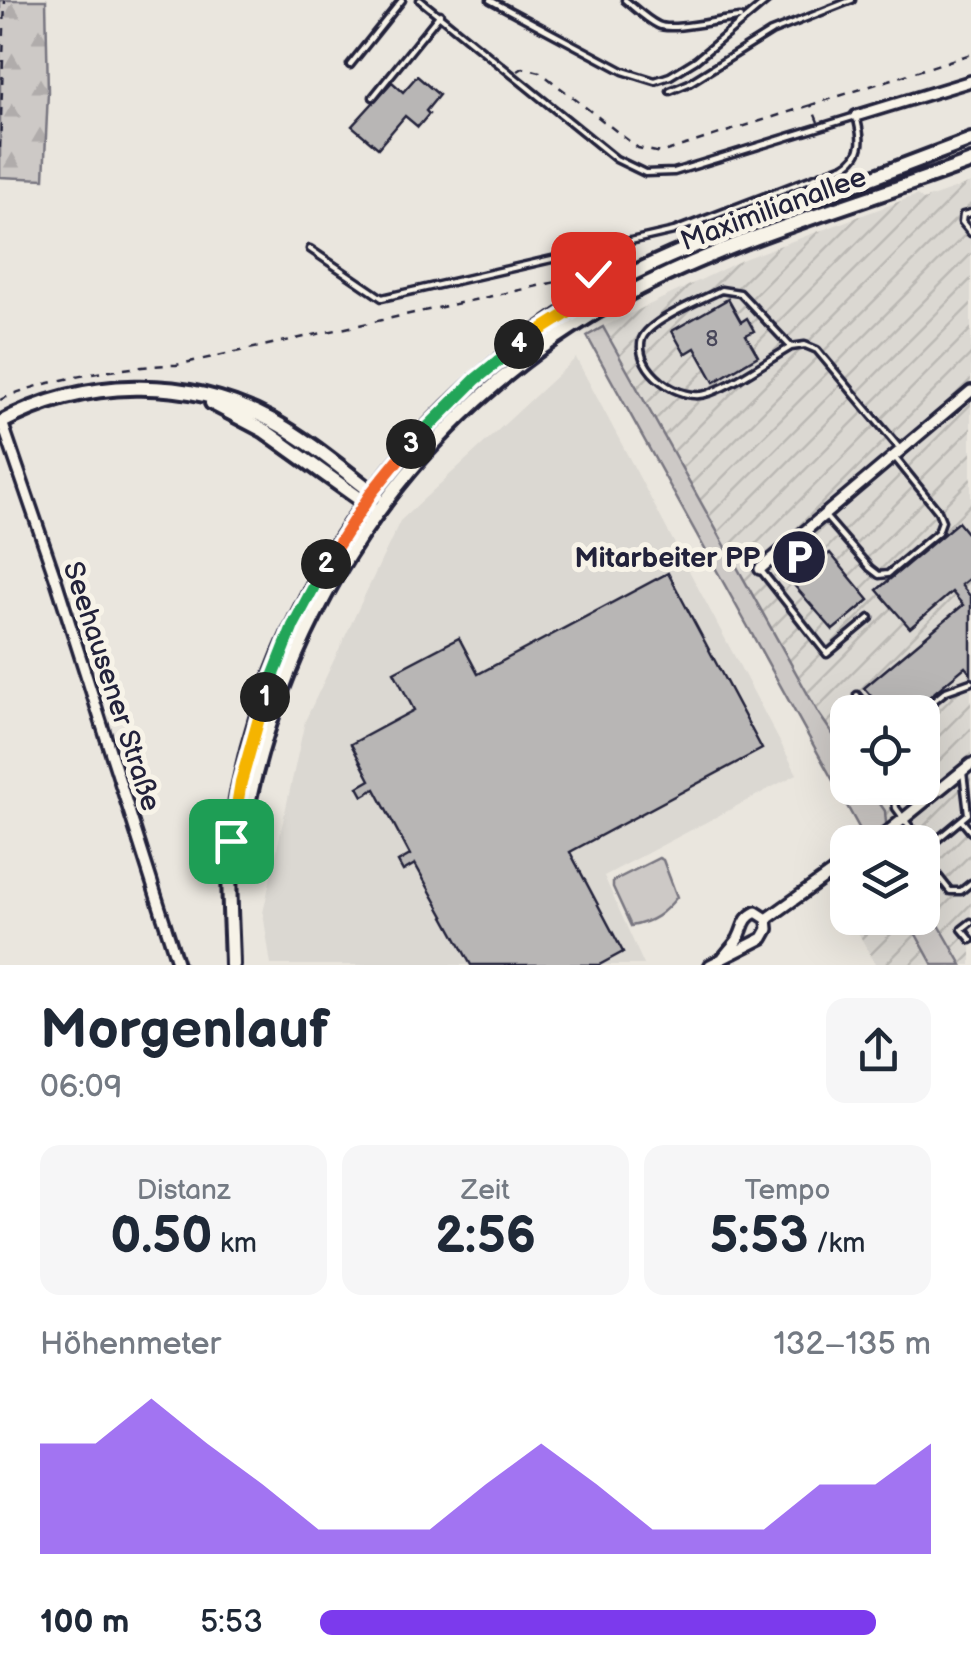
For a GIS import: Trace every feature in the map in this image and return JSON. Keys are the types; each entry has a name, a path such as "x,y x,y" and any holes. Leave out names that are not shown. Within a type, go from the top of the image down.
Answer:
{"main road":[{"name":"Maximilianallee","path":"374,501 442,410 498,360 616,274 971,140"},
{"name":"Maximilianallee","path":"374,501 472,403 512,369 626,294 712,255 971,162"},
{"path":"1,422 48,400 105,388 160,389 201,397 265,430 374,501 288,672 254,785 230,906 232,965"}],"street":[{"path":"856,116 971,81"},
{"path":"760,569 971,391"},
{"name":"Seehausener Straße","path":"1,422 55,577 178,965"},
{"path":"898,825 967,767"},
{"path":"766,920 830,873"},
{"path":"710,965 722,959 763,938 768,930 766,920 756,912 750,914 738,939 722,959"}],"lane":[{"path":"350,65 402,0"},
{"path":"490,0 623,71 655,80 684,69 768,0"},
{"path":"624,0 668,28 743,18"},
{"path":"670,91 689,84 770,32 852,0"},
{"path":"310,249 382,298 674,230 852,161 862,144 856,116 674,172 645,173 616,159 423,1"},
{"path":"373,97 440,14"},
{"path":"971,213 963,215 962,222 971,233"},
{"path":"791,347 740,293 730,290 721,290 650,326 642,338 642,354 662,382 676,392 692,396 708,394 791,347 805,345 817,350 897,453 938,510 942,522 938,532 888,574 879,574 824,515"},
{"path":"760,569 827,654 870,618"},
{"path":"940,696 971,682"},
{"path":"940,834 968,814 967,767"},
{"path":"896,805 906,825"},
{"path":"961,820 971,832"},
{"path":"940,878 950,891 961,891 971,882"},
{"path":"971,922 962,929 971,940"}],"path":[{"path":"0,148 5,0"},
{"path":"513,74 523,68 540,72 638,148 660,153 971,54"},
{"path":"811,105 820,128"},
{"path":"0,400 26,390 137,365 176,365 616,274 631,261"}],"shaded area":[{"path":"971,183 971,965 962,965 940,927 940,825 887,825 881,805 940,805 940,695 830,695 830,730 603,327 746,258 917,195 923,200"},
{"path":"576,358 797,774 604,876 644,965 271,965 263,913 305,721 400,521"},
{"path":"859,935 916,935 933,965 876,965"}],"green space":[{"path":"0,0 46,0 48,92 44,179 0,177"},
{"path":"603,327 830,730 830,775 587,336"},
{"path":"847,805 881,805 885,811 887,825 858,825"},
{"path":"659,858 677,897 657,916 631,926 613,881"},
{"path":"940,927 962,965 933,965 916,935 940,935"}],"building":[{"path":"417,76 439,95 418,127 405,116 378,148 352,126 392,82 403,92"},
{"path":"728,299 741,322 747,318 754,331 746,335 758,356 714,382 695,348 685,354 672,331"},
{"path":"958,522 971,538 971,577 961,585 971,597 971,674 965,667 931,695 870,695 864,688 963,605 952,592 910,628 877,590"},
{"path":"830,553 869,600 833,630 793,584"},
{"path":"668,573 762,749 570,852 623,952 599,965 471,965 415,864 403,871 398,862 410,855 375,789 363,796 358,787 370,780 351,744 414,710 394,672 459,638 478,674"}],"place":[{"name":"Mitarbeiter PP","path":"799,557"}],"route":[{"path":"231,841 249,746 274,672 307,598 364,502 426,427 476,379 532,334 620,280 614,268 593,274"}]}
